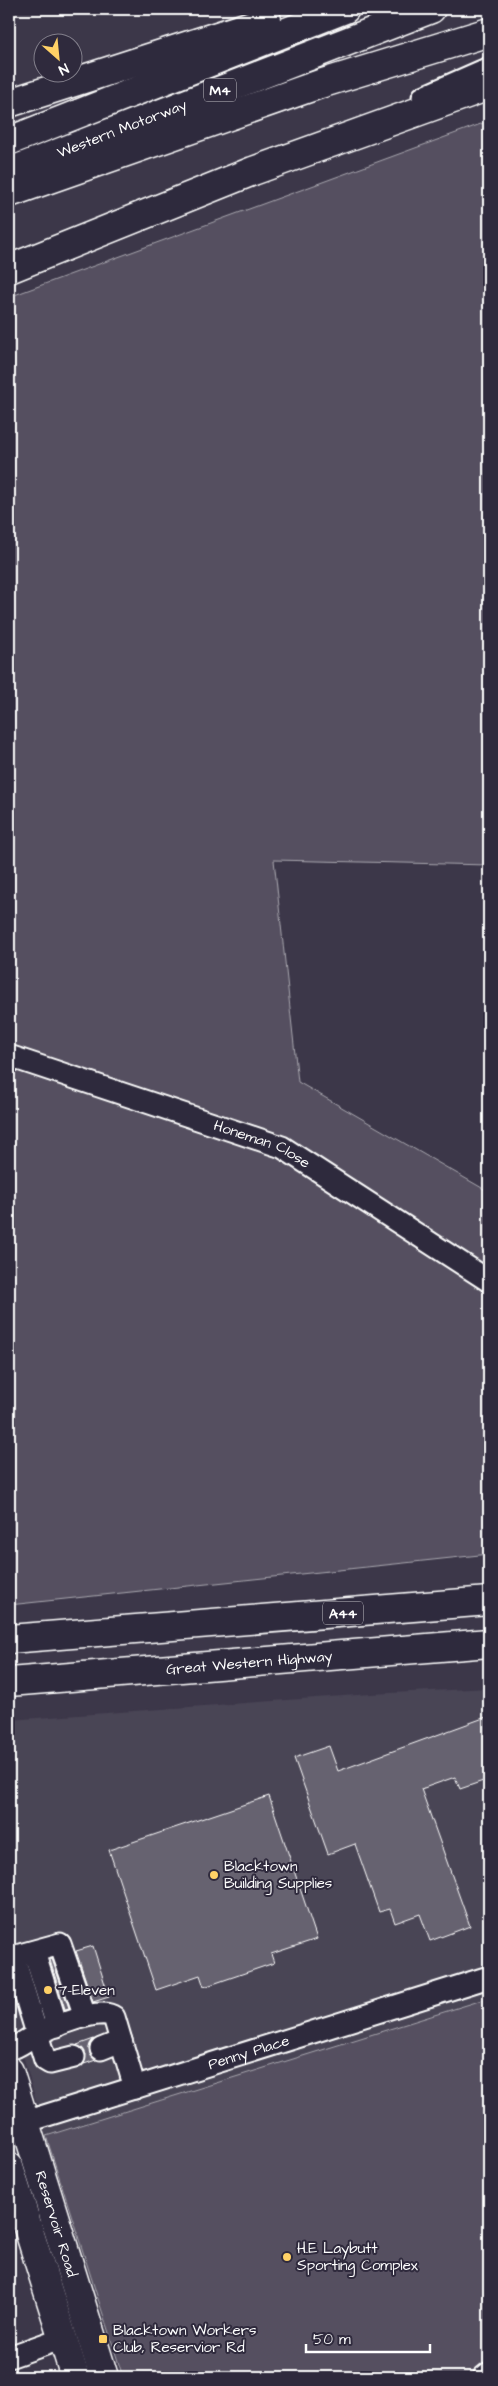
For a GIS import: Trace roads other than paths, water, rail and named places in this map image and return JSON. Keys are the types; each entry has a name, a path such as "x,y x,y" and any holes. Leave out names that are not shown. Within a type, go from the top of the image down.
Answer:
{"main road":[{"path":"9,103 208,41 300,9"},
{"name":"Western Motorway","path":"9,141 345,9"},
{"name":"Western Motorway","path":"9,172 431,9"},
{"path":"9,193 320,84 489,32"},
{"path":"9,269 175,201 318,147 489,86"},
{"name":"A44","path":"13,1637 489,1601"},
{"name":"Great Western Highway","path":"9,1682 489,1643"},
{"path":"9,1695 102,1675"},
{"name":"Reservoir Road","path":"9,2071 16,2124 104,2377"},
{"name":"Reservoir Road","path":"9,2167 75,2377"}],"street":[{"path":"318,147 386,113 489,68"},
{"name":"Honeman Close","path":"9,1056 282,1147 489,1281"},
{"path":"19,1956 60,1944 85,2016"},
{"path":"19,1956 57,2026"},
{"path":"19,1956 37,2034 46,2060 50,2063 74,2057"},
{"name":"Penny Place","path":"16,2124 489,1977"},
{"path":"9,2049 37,2034 85,2016 100,2013 111,2014 114,2017 135,2088"},
{"path":"101,2049 121,2042"},
{"path":"9,2357 63,2338"},
{"path":"484,2377 489,2374"}],"place":[{"name":"Blacktown Building Supplies","path":"214,1875"},
{"name":"7-Eleven","path":"48,1990"},
{"name":"H.E Laybutt Sporting Complex","path":"287,2257"},
{"name":"Blacktown Workers Club, Reservior Rd","path":"103,2339"}]}
